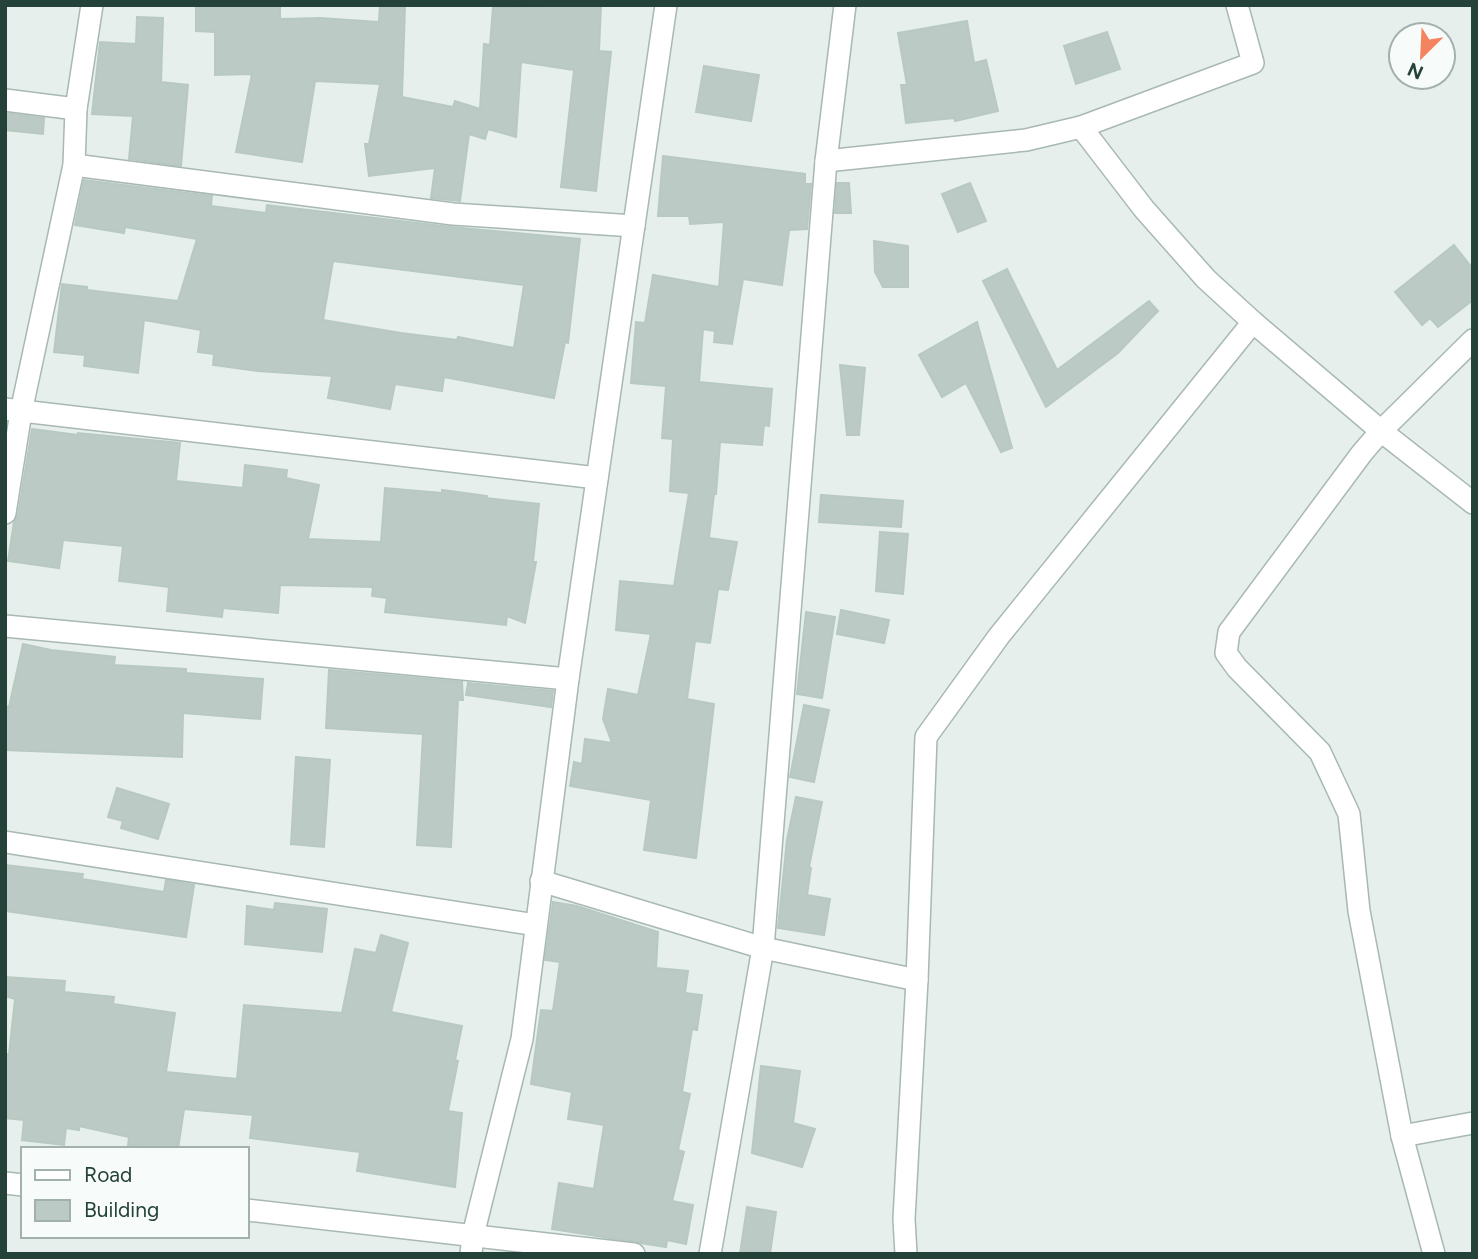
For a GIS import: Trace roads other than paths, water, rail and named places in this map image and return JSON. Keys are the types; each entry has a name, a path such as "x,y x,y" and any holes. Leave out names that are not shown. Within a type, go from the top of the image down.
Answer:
{"street":[{"path":"5,513 13,411 74,165 76,109 92,5"},
{"path":"472,1244 522,1039 568,679 666,5"},
{"path":"710,1254 763,948 826,161 845,5"},
{"path":"826,161 1026,139 1081,127 1253,63 1237,5"},
{"path":"5,100 76,109"},
{"path":"1081,127 1144,209 1206,279 1381,430 1473,503"},
{"path":"74,165 440,213 634,226"},
{"path":"906,1254 904,1219 926,737 999,636 1253,322"},
{"path":"1434,1254 1402,1136 1359,911 1349,814 1320,752 1237,668 1226,653 1229,632 1381,430 1473,340"},
{"path":"13,411 597,478"},
{"path":"5,626 568,679"},
{"path":"5,842 536,925"},
{"path":"541,881 763,948 917,980"},
{"path":"1402,1136 1473,1123"},
{"path":"248,1210 472,1244 634,1254"}]}
